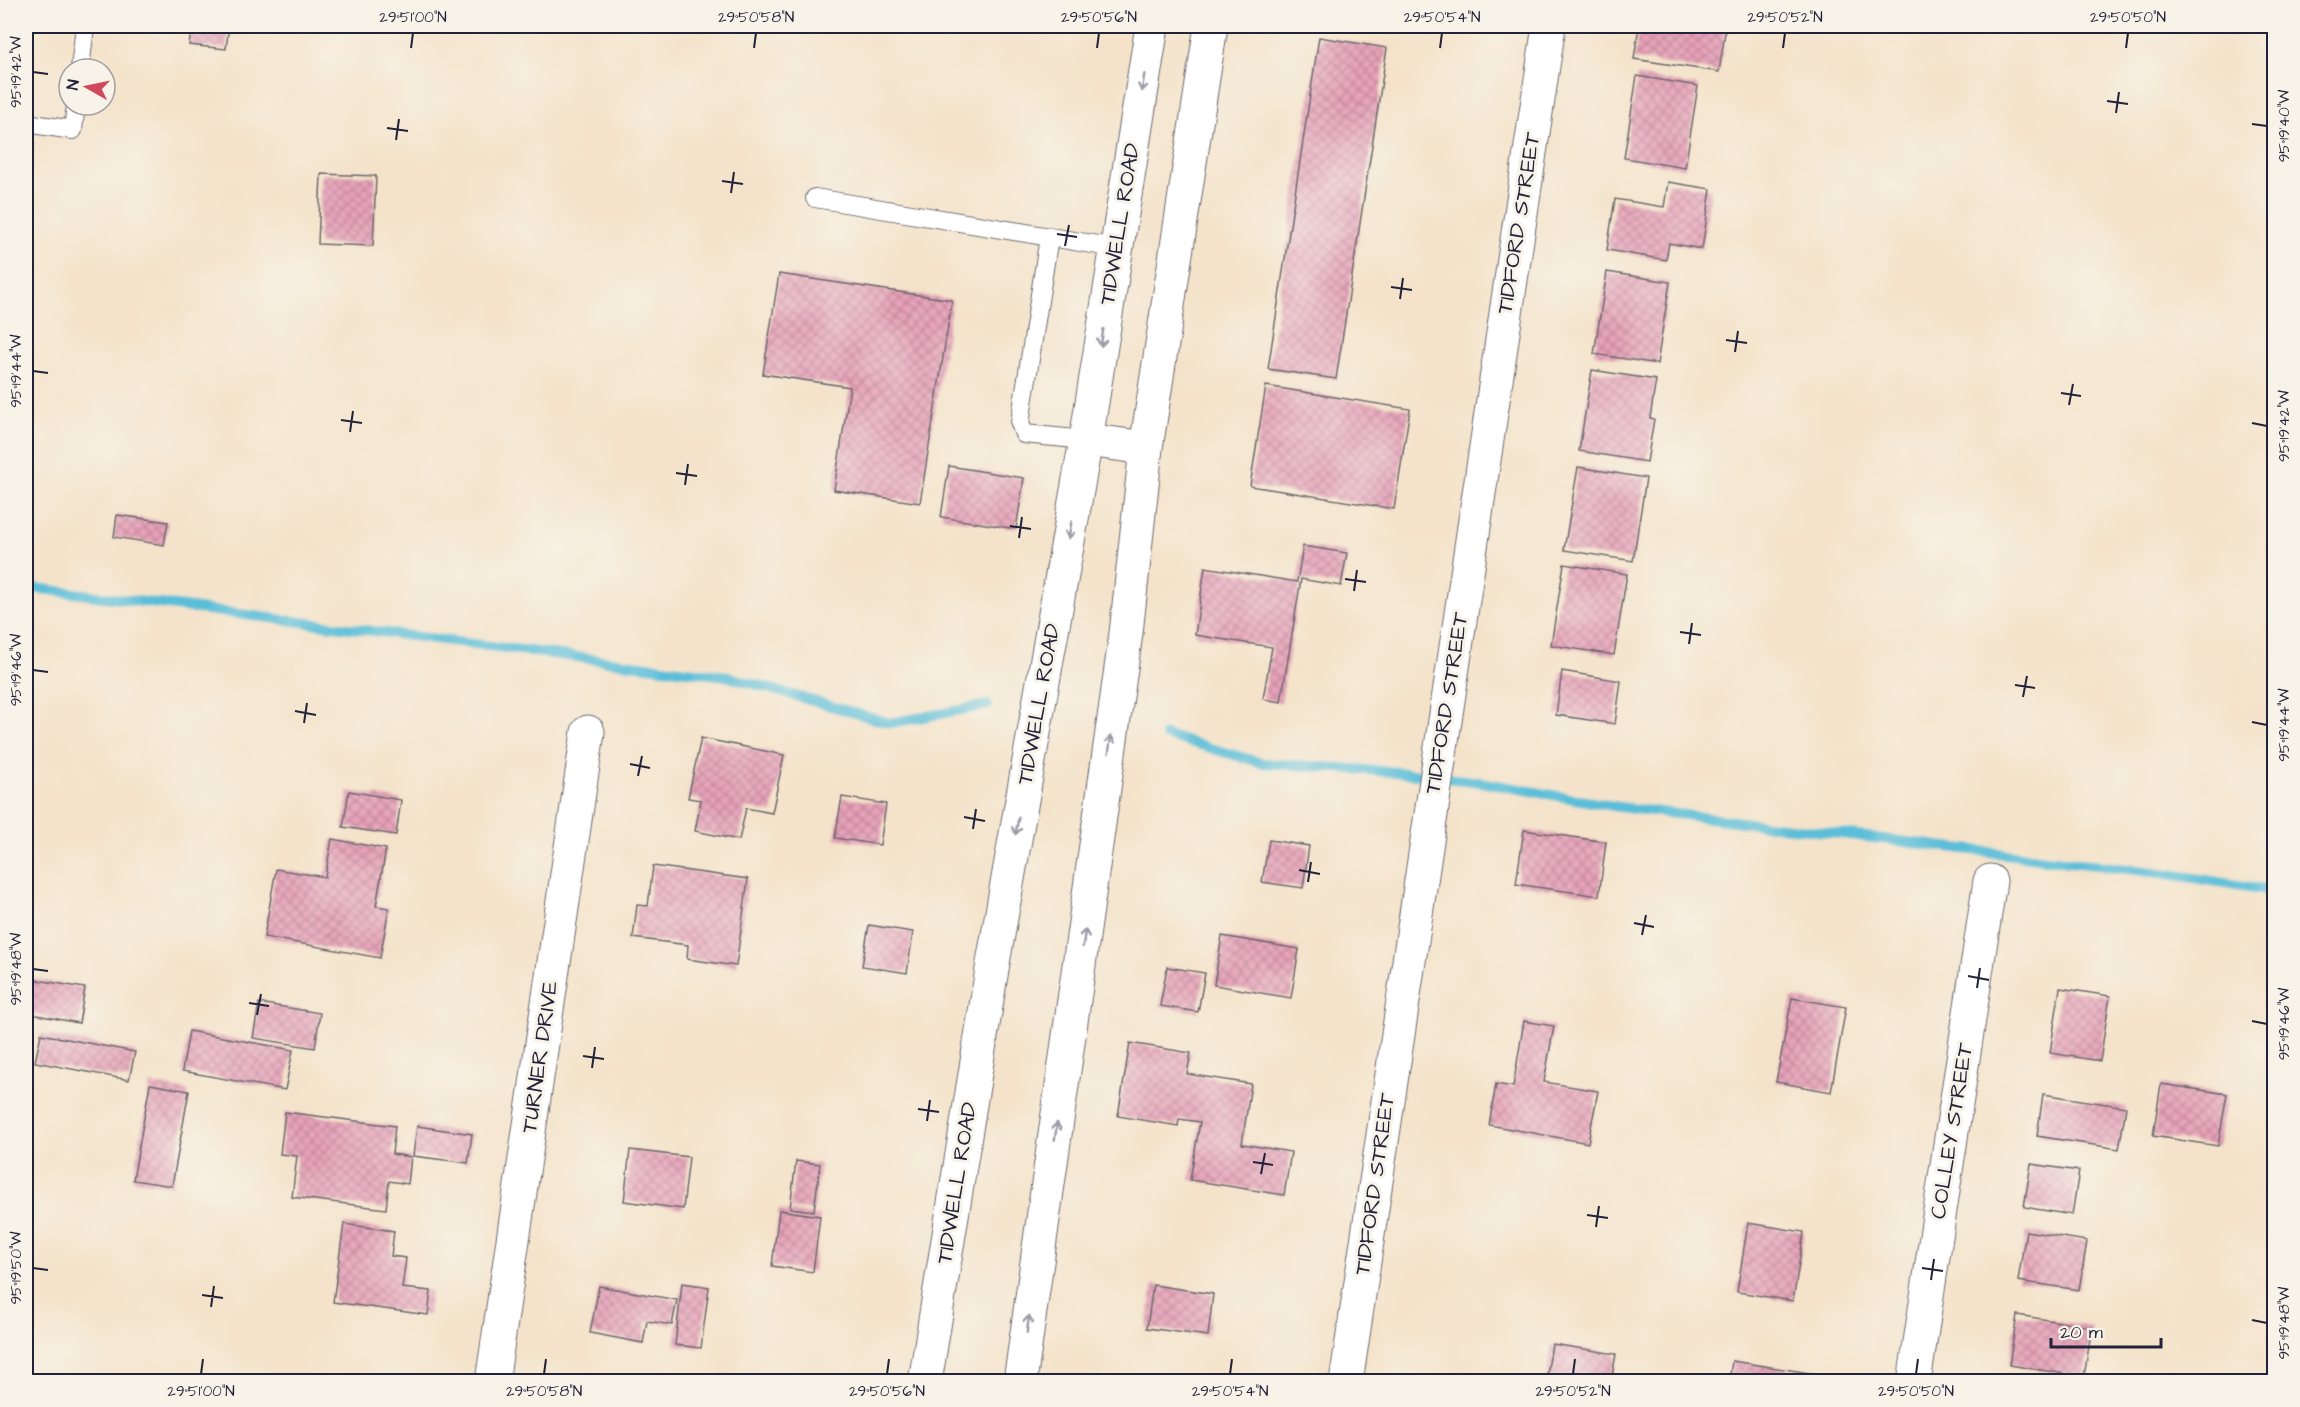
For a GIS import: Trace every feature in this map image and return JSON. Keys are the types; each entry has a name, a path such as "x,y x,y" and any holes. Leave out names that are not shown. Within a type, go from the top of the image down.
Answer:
{"main road":[{"name":"TIDWELL ROAD","path":"925,1382 993,963 1086,440 1152,26"},
{"path":"1020,1382 1126,633 1146,447 1211,26"},
{"name":"TIDFORD STREET","path":"1346,1382 1549,26"},
{"path":"1086,440 1146,447"},
{"name":"TURNER DRIVE","path":"492,1382 588,732"},
{"name":"COLLEY STREET","path":"1914,1382 1990,881"}],"lane":[{"path":"81,57 85,26"},
{"path":"26,123 73,130 75,117"},
{"path":"815,198 1116,248"},
{"path":"1049,237 1020,423 1024,434 1086,440"}],"building":[{"path":"192,26 229,26 226,49 189,45"},
{"path":"1639,26 1726,26 1719,72 1634,59"},
{"path":"1319,37 1387,48 1336,379 1268,369"},
{"path":"1637,76 1698,86 1685,168 1624,158"},
{"path":"26,141 34,142 27,194 26,194"},
{"path":"321,174 376,176 373,246 318,244"},
{"path":"1668,182 1711,189 1702,249 1669,243 1666,260 1607,250 1615,199 1664,207"},
{"path":"1607,272 1670,282 1657,364 1594,354"},
{"path":"779,274 952,300 920,503 834,490 850,387 763,374"},
{"path":"1592,370 1656,380 1650,418 1654,419 1647,462 1579,451"},
{"path":"1266,386 1410,409 1394,509 1250,486"},
{"path":"949,466 1024,478 1016,529 941,517"},
{"path":"1578,467 1646,478 1633,561 1564,550"},
{"path":"117,515 168,522 164,545 114,537"},
{"path":"1303,546 1347,553 1341,586 1301,579 1281,702 1263,699 1272,647 1195,635 1205,567 1297,582"},
{"path":"1564,564 1627,574 1614,655 1551,645"},
{"path":"1562,671 1621,681 1615,724 1556,715"},
{"path":"701,738 784,755 772,813 746,808 739,840 695,831 701,800 688,798"},
{"path":"349,791 401,800 396,835 343,827"},
{"path":"842,797 886,804 880,845 835,838"},
{"path":"1524,830 1606,842 1599,896 1516,884"},
{"path":"332,839 386,849 376,906 389,908 380,958 264,937 276,869 325,877"},
{"path":"1269,840 1309,846 1303,888 1262,882"},
{"path":"653,866 748,879 736,966 687,959 688,945 633,938 637,905 648,906"},
{"path":"869,925 913,932 907,973 862,966"},
{"path":"1222,936 1299,949 1291,998 1214,985"},
{"path":"1167,967 1205,973 1198,1012 1160,1006"},
{"path":"26,978 85,988 79,1023 26,1013"},
{"path":"2060,988 2110,996 2100,1061 2050,1053"},
{"path":"1792,998 1846,1007 1831,1092 1776,1082"},
{"path":"259,1003 320,1013 315,1048 253,1038"},
{"path":"1524,1021 1554,1026 1544,1082 1598,1091 1588,1143 1489,1125 1496,1084 1513,1087"},
{"path":"189,1031 293,1050 285,1090 182,1071"},
{"path":"41,1034 135,1052 129,1080 35,1062"},
{"path":"1130,1043 1191,1053 1187,1074 1251,1084 1242,1144 1291,1152 1284,1195 1190,1180 1200,1122 1179,1119 1178,1126 1118,1116"},
{"path":"150,1084 189,1091 172,1186 133,1180"},
{"path":"2161,1084 2227,1094 2218,1146 2153,1136"},
{"path":"2043,1094 2126,1107 2119,1149 2037,1136"},
{"path":"285,1112 395,1126 392,1154 411,1157 408,1184 389,1181 386,1209 292,1197 297,1156 280,1154"},
{"path":"417,1126 472,1134 468,1163 413,1156"},
{"path":"630,1150 689,1157 683,1209 624,1201"},
{"path":"796,1161 820,1164 814,1211 790,1208"},
{"path":"2031,1164 2079,1171 2072,1215 2024,1207"},
{"path":"779,1210 820,1216 813,1272 772,1266"},
{"path":"1748,1223 1804,1232 1793,1301 1737,1292"},
{"path":"344,1224 394,1231 391,1256 406,1258 402,1288 431,1291 428,1315 333,1302"},
{"path":"2026,1231 2087,1241 2079,1290 2018,1281"},
{"path":"682,1283 709,1287 701,1348 675,1345"},
{"path":"1153,1285 1213,1294 1208,1336 1147,1328"},
{"path":"599,1286 677,1300 672,1325 647,1321 643,1343 590,1333"},
{"path":"2017,1315 2092,1327 2084,1377 2009,1365"},
{"path":"1552,1344 1616,1354 1611,1382 1546,1382"},
{"path":"1732,1361 1816,1374 1815,1382 1729,1382"}],"waterway":[{"path":"26,587 726,676 890,723 988,705"},
{"path":"1165,735 1262,763 1396,772 1481,782 1619,807 2169,874 2274,891"}]}
